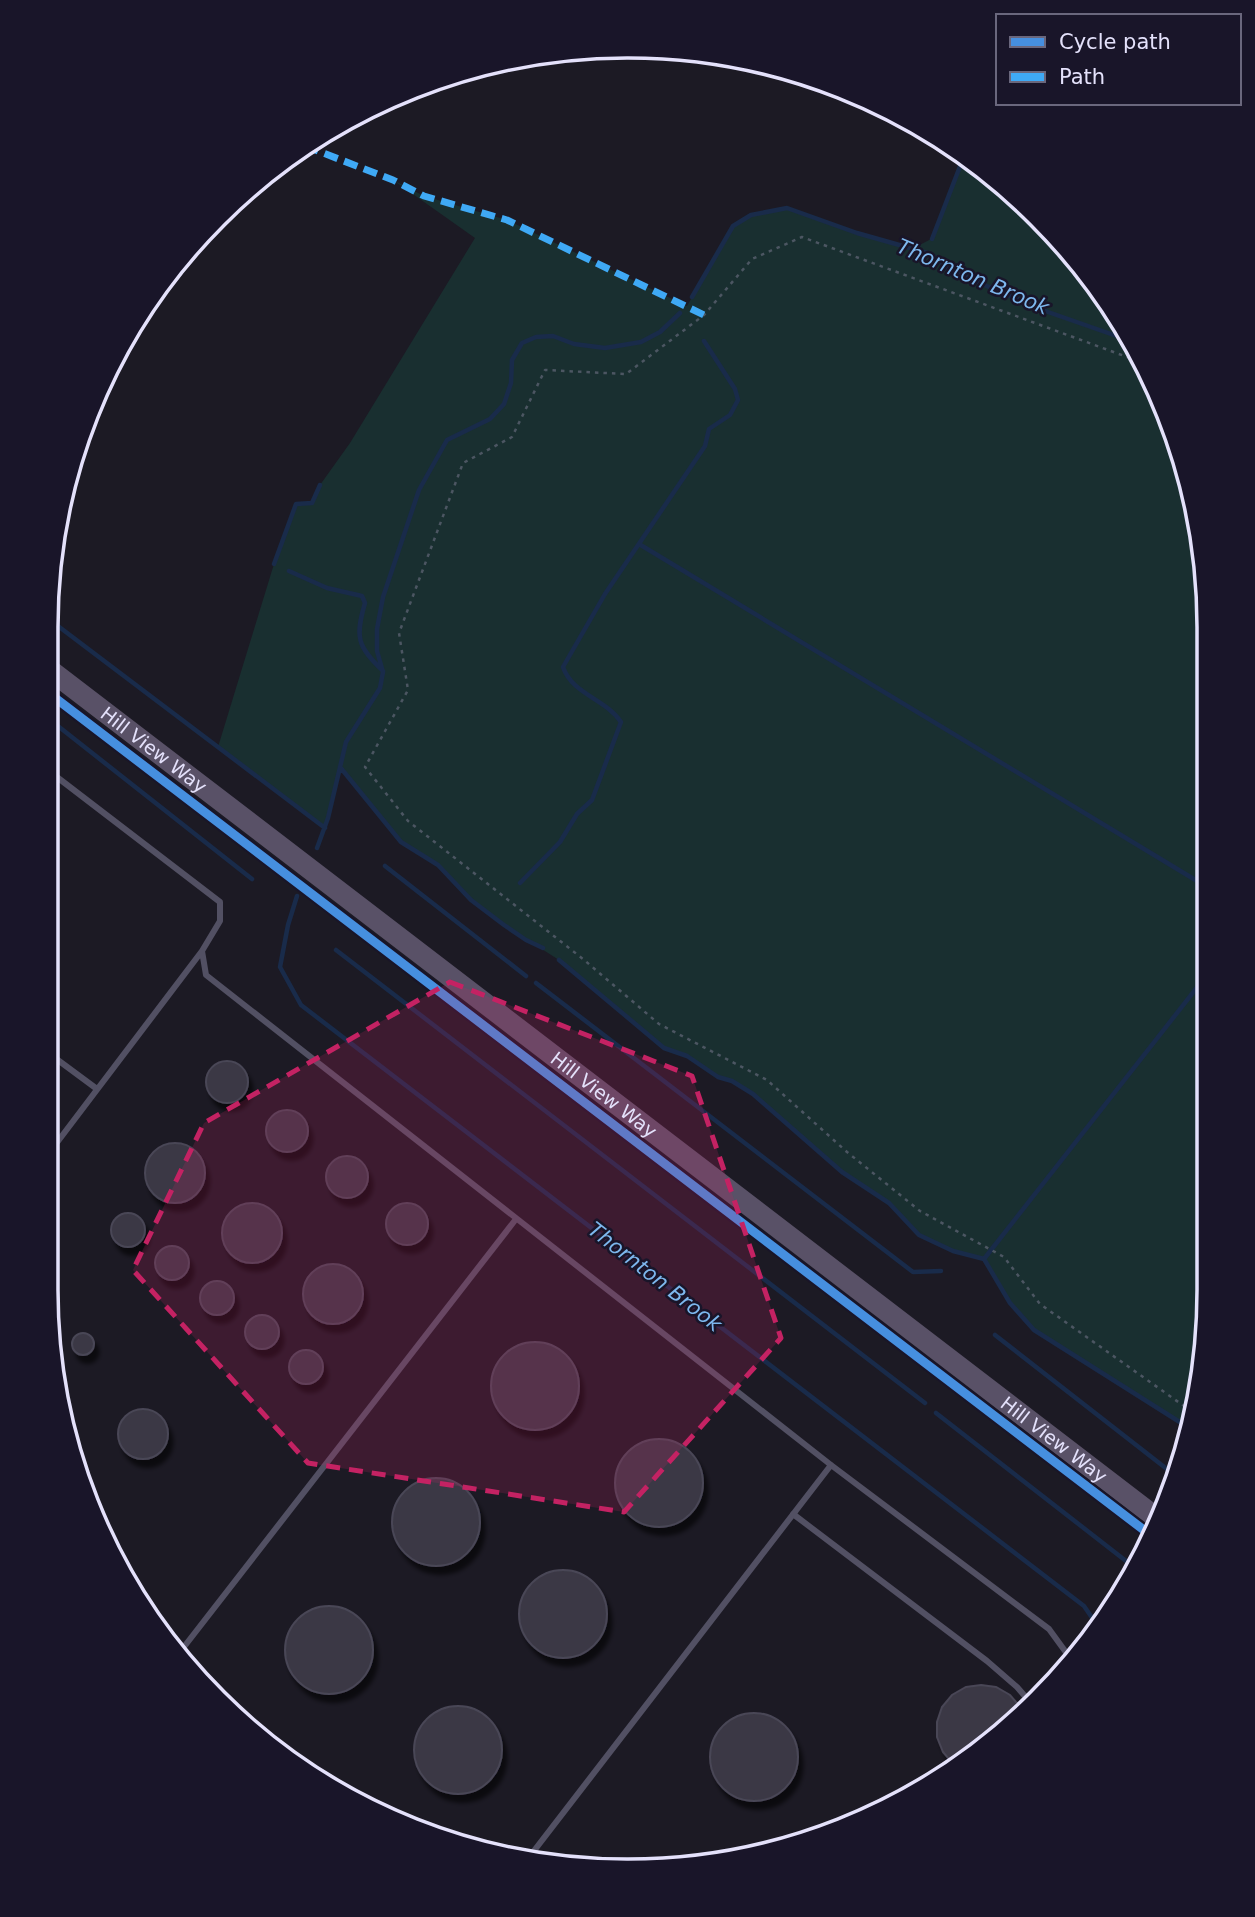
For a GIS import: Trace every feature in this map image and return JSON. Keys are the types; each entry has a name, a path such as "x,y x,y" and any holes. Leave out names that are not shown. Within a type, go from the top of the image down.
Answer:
{"main road":[{"name":"Hill View Way","path":"58,676 1151,1514"}],"lane":[{"path":"58,778 220,902 220,921 202,951 58,1141"},
{"path":"202,951 206,975 831,1465 1049,1629 1066,1653"},
{"path":"58,1060 97,1089"},
{"path":"184,1647 516,1219"},
{"path":"534,1851 831,1465"},
{"path":"793,1514 987,1661 1025,1697"}],"path":[{"path":"1129,359 802,237 752,258 704,315 626,374 545,370 512,437 463,463 400,633 408,690 365,767 408,821 659,1024 767,1080 847,1152 920,1212 1004,1257 1041,1304 1185,1407"}],"highlighted area":[{"path":"450,982 692,1076 781,1338 624,1512 308,1463 133,1270 204,1123"}],"green space":[{"path":"960,165 1003,199 1056,252 1101,311 1138,376 1167,444 1186,516 1196,590 1197,628 1197,1289 1192,1364 1181,1423 1034,1330 1010,1303 984,1259 953,1251 919,1235 889,1203 842,1172 753,1094 732,1081 718,1077 687,1056 664,1048 559,960 471,900 438,865 401,842 340,767 325,828 218,747 274,564 296,504 312,503 320,485 350,443 475,238 393,180 424,196 507,220 687,306 733,226 751,215 787,208 857,233 914,248 931,239"}],"building":[{"path":"227,1061 242,1067 248,1082 242,1097 227,1103 212,1097 206,1082 212,1067"},
{"path":"287,1110 302,1116 308,1131 302,1146 287,1152 272,1146 266,1131 272,1116"},
{"path":"169,1143 181,1143 197,1151 203,1161 203,1185 197,1195 181,1203 169,1203 153,1195 145,1179 145,1167 153,1151"},
{"path":"347,1156 362,1162 368,1177 362,1192 347,1198 332,1192 326,1177 332,1162"},
{"path":"246,1203 258,1203 277,1216 282,1233 280,1245 269,1258 258,1263 246,1263 227,1250 222,1239 222,1227 235,1208"},
{"path":"407,1203 422,1209 428,1224 422,1239 407,1245 392,1239 386,1224 392,1209"},
{"path":"128,1213 140,1218 145,1230 140,1242 128,1247 116,1242 111,1230 116,1218"},
{"path":"172,1246 184,1251 189,1263 184,1275 172,1280 160,1275 155,1263 160,1251"},
{"path":"327,1264 339,1264 358,1277 363,1294 361,1306 350,1319 339,1324 327,1324 308,1311 303,1300 303,1288 316,1269"},
{"path":"217,1281 229,1286 234,1298 229,1310 217,1315 205,1310 200,1298 205,1286"},
{"path":"262,1315 274,1320 279,1332 274,1344 262,1349 250,1344 245,1332 250,1320"},
{"path":"83,1333 91,1336 94,1344 91,1352 83,1355 75,1352 72,1344 75,1336"},
{"path":"535,1342 560,1349 572,1361 579,1386 572,1411 560,1423 535,1430 510,1423 498,1411 491,1386 498,1361 510,1349"},
{"path":"306,1350 318,1355 323,1367 318,1379 306,1384 294,1379 289,1367 294,1355"},
{"path":"143,1409 161,1416 168,1434 161,1452 143,1459 125,1452 118,1434 125,1416"},
{"path":"659,1439 684,1446 696,1458 703,1483 696,1508 684,1520 659,1527 634,1520 622,1508 615,1483 622,1458 634,1446"},
{"path":"436,1478 461,1485 473,1497 480,1522 473,1547 461,1559 436,1566 411,1559 399,1547 392,1522 399,1497 411,1485"},
{"path":"563,1570 588,1577 600,1589 607,1614 600,1639 588,1651 563,1658 538,1651 526,1639 519,1614 526,1589 538,1577"},
{"path":"329,1606 354,1613 366,1625 373,1650 366,1675 354,1687 329,1694 304,1687 292,1675 285,1650 292,1625 304,1613"},
{"path":"966,1687 996,1687 1010,1695 1018,1704 974,1742 949,1759 937,1737 937,1722 942,1707 952,1695"},
{"path":"458,1706 483,1713 495,1725 502,1750 495,1775 483,1787 458,1794 433,1787 421,1775 414,1750 421,1725 433,1713"},
{"path":"754,1713 779,1720 791,1732 798,1757 791,1782 779,1794 754,1801 729,1794 717,1782 710,1757 717,1732 729,1720"}],"waterway":[{"path":"932,239 960,165"},
{"name":"Thornton Brook","path":"692,297 733,226 751,215 787,208 857,233 931,254 950,270 1048,312 1117,336"},
{"name":"Thornton Brook","path":"317,848 328,818 346,742 380,688 383,672 377,651 377,629 383,597 419,490 447,440 490,419 504,404 511,383 512,360 522,343 536,337 553,336 574,344 605,348 641,342 660,332 680,313"},
{"path":"520,883 560,842 577,814 592,800 621,722 615,714 574,684 563,667 605,594 705,446 709,429 730,415 738,400 735,389 704,341"},
{"path":"274,564 296,504 312,503 320,485"},
{"path":"639,544 1197,881"},
{"path":"289,571 327,588 362,596 365,603 360,624 360,640 368,655 383,671"},
{"path":"58,626 325,828"},
{"path":"58,726 252,879"},
{"path":"340,767 401,842 438,865 471,900 504,925 543,948"},
{"path":"385,866 526,976"},
{"name":"Thornton Brook","path":"297,896 280,967 301,1005 1084,1606 1092,1618"},
{"path":"336,950 925,1403"},
{"path":"559,960 664,1048 687,1056 718,1077 732,1081 753,1094 842,1172 889,1203 919,1235 953,1251 984,1259 1197,987"},
{"path":"536,983 913,1272 941,1271"},
{"path":"984,1259 1010,1303 1034,1330 1181,1423"},
{"path":"995,1335 1168,1470"},
{"path":"936,1413 1127,1562"}],"marked path":[{"path":"317,150 393,180 424,196 507,220 704,315"}],"cycle path":[{"path":"58,700 1143,1530"}]}
